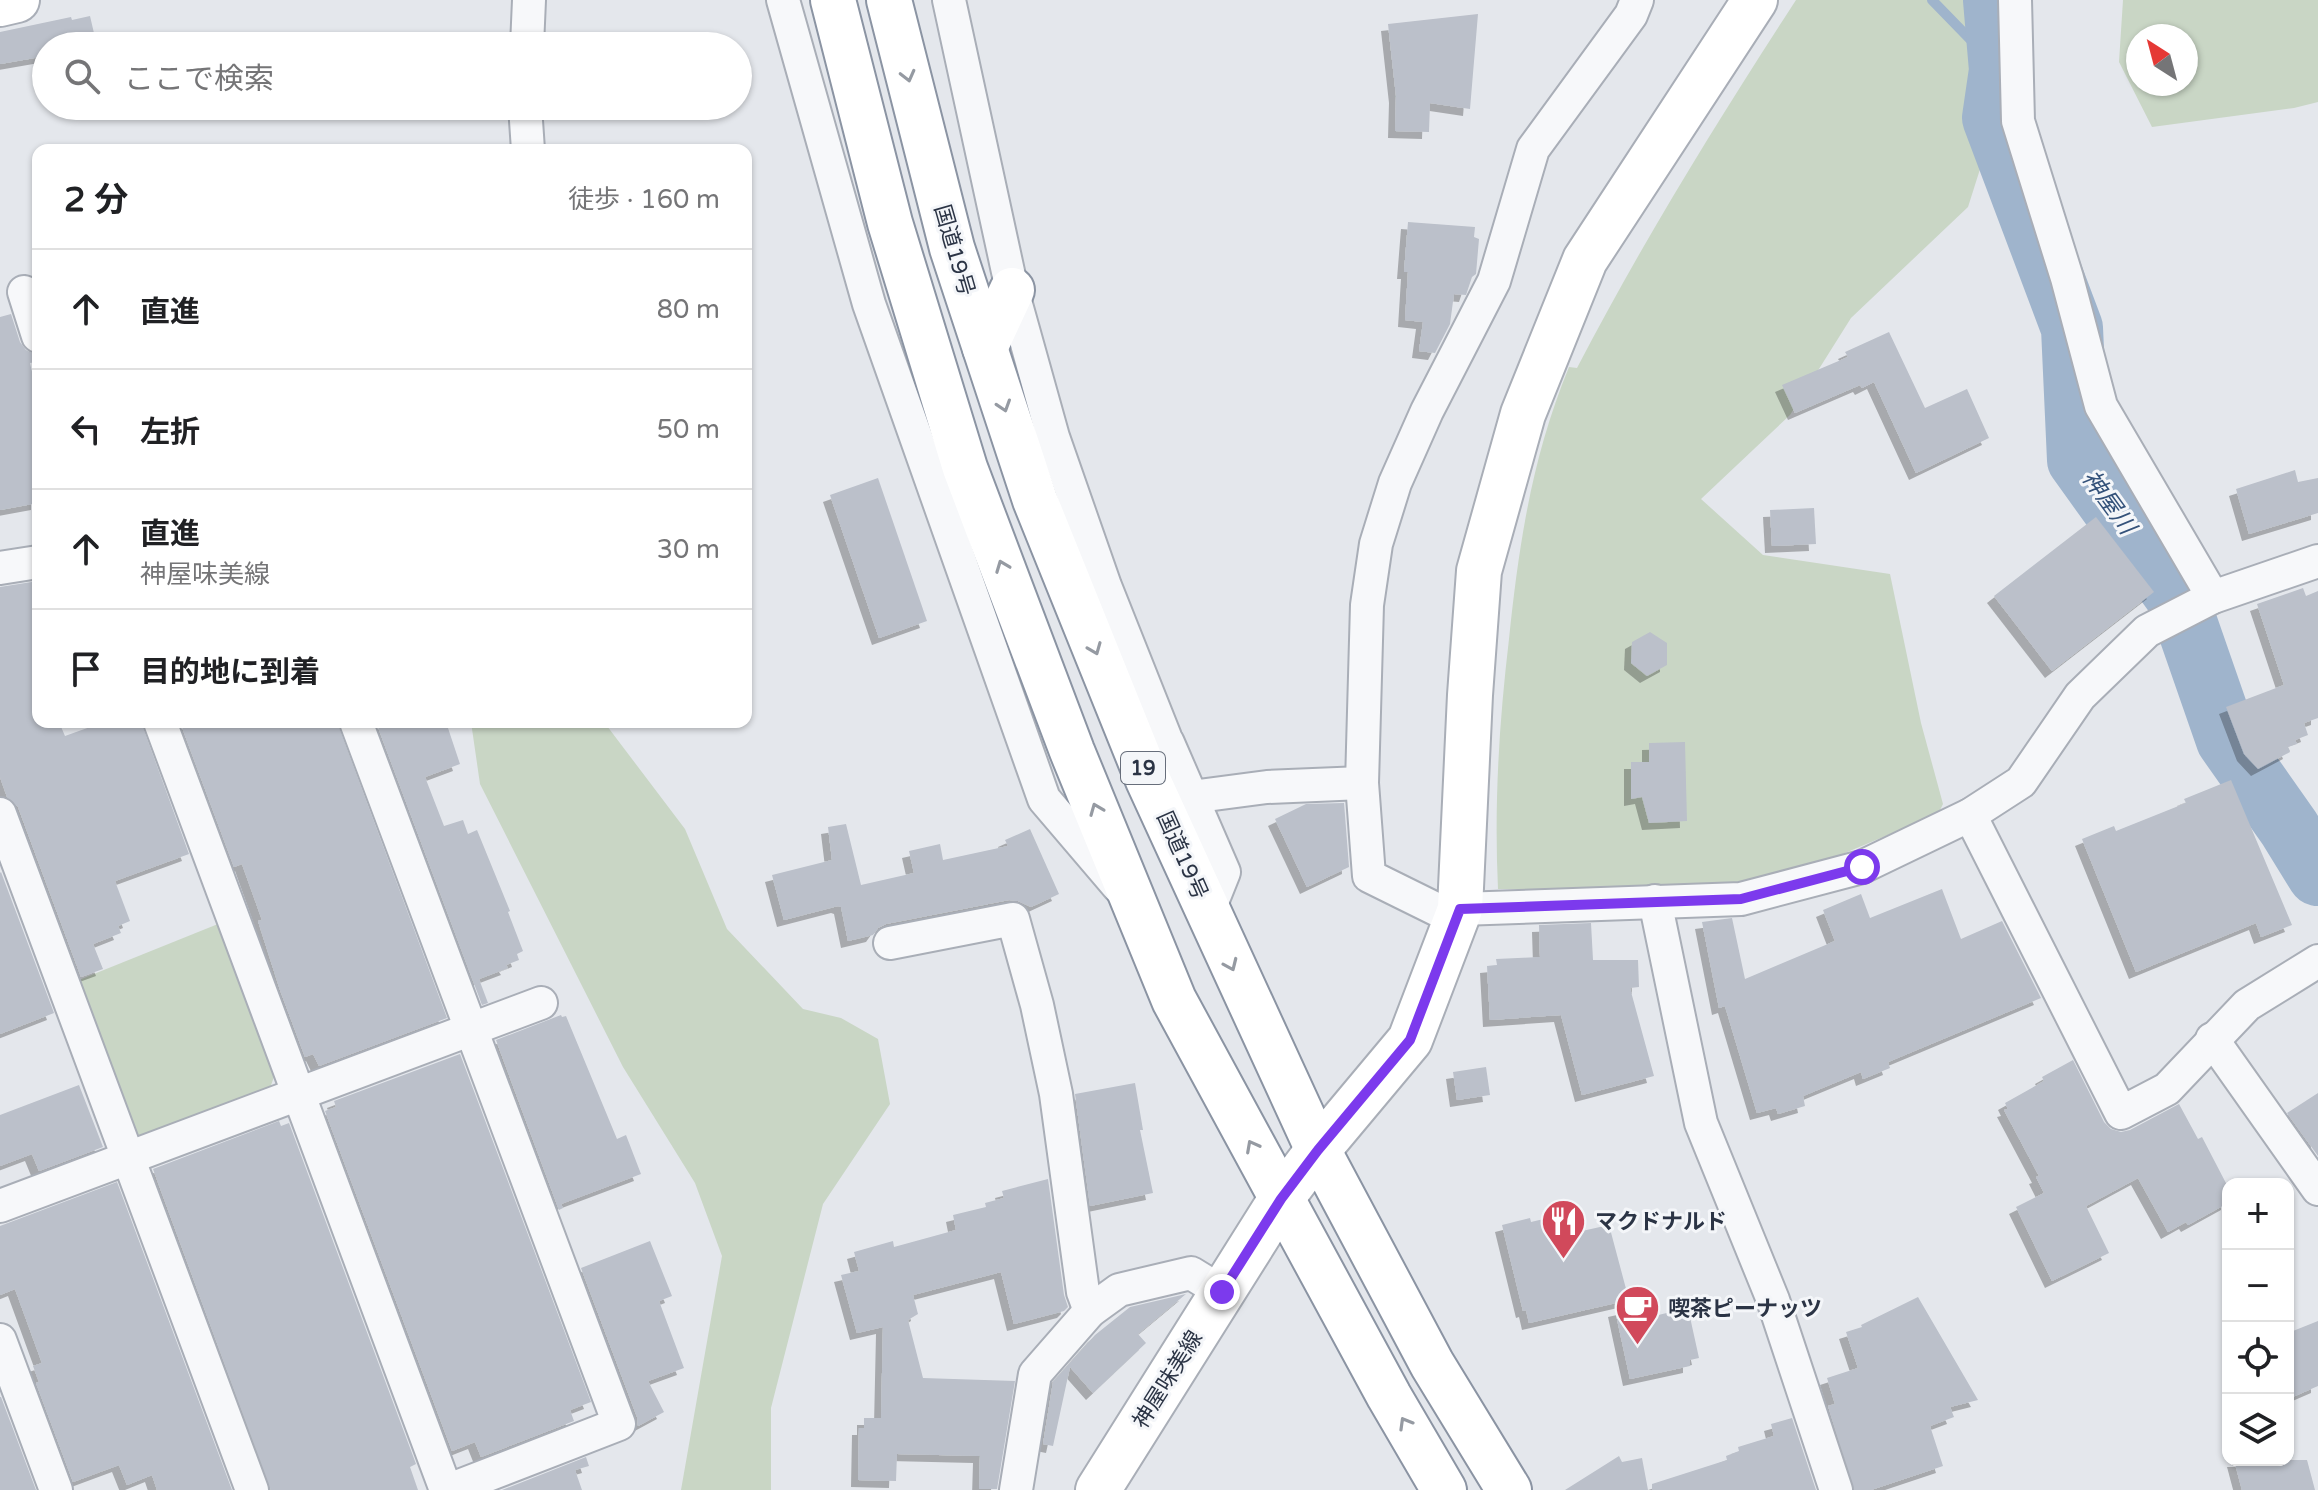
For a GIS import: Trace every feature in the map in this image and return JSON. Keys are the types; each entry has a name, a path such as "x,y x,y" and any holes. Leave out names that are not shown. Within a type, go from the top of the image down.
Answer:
{"main road":[{"path":"0,4 17,0"},
{"name":"19","path":"833,0 890,223 965,468 1072,751 1136,908 1174,1000 1444,1490"},
{"name":"国道19号","path":"889,0 952,248 1035,500 1148,780 1177,802 1208,912 1318,1150 1432,1364 1509,1490"},
{"name":"神屋味美線","path":"1098,1490 1281,1199 1410,1040 1458,914 1479,571 1523,414 1585,260 1755,0"},
{"path":"985,348 1012,290"}],"street":[{"path":"528,32 529,0"},
{"path":"783,0 869,304 1044,799 1136,908"},
{"path":"949,0 1012,290 1053,437 1105,586 1165,737 1177,802 1267,787 1362,783"},
{"path":"1637,0 1631,15 1533,149 1494,281 1427,411 1395,483 1376,544 1367,605 1362,783 1369,876 1458,914 1655,901 1741,899 1862,867 1970,815 2021,782 2080,696 2147,631 2213,597 2316,566"},
{"path":"2015,0 2018,121 2067,278 2101,406 2213,597"},
{"path":"526,120 528,144"},
{"path":"24,292 32,317"},
{"path":"0,568 32,563"},
{"path":"162,728 448,1490 619,1424 358,728"},
{"path":"0,814 252,1490"},
{"path":"1970,815 2121,1113 2167,1089 2247,1005 2318,961"},
{"path":"1655,901 1701,1123 1773,1300 1836,1490"},
{"path":"890,943 1013,919 1037,1005 1056,1094 1083,1292 1090,1311"},
{"path":"0,1206 541,1003"},
{"path":"2212,1039 2318,1189"},
{"path":"1016,1490 1035,1374 1090,1311 1119,1290 1191,1273 1222,1292"},
{"path":"0,1340 56,1490"}],"green space":[{"path":"1796,0 2005,0 2001,103 1968,207 1851,318 1790,415 1701,499 1763,555 1890,574 1921,723 1943,804 1938,814 1802,871 1708,891 1498,889 1498,764 1513,603 1536,467 1556,401 1569,367 1577,368 1682,181"},
{"path":"2123,0 2318,0 2318,102 2152,127 2136,96 2198,96 2198,24 2126,24 2126,76 2119,62"},
{"path":"472,728 609,728 685,829 727,929 803,1009 841,1018 878,1039 890,1104 823,1204 771,1408 771,1490 681,1490 722,1256 695,1183 623,1067 480,784"},
{"path":"218,924 275,1074 270,1088 141,1137 129,1129 74,982"}],"building":[{"path":"1478,14 1470,109 1430,103 1429,132 1395,131 1396,96 1388,24"},
{"path":"90,16 94,32 32,32 32,58 0,64 0,32 71,17 72,20"},
{"path":"1408,222 1475,227 1474,237 1479,239 1476,274 1466,295 1454,294 1450,324 1435,353 1419,351 1423,322 1405,320 1408,272 1404,272"},
{"path":"11,314 20,342 32,353 32,504 0,510 0,317"},
{"path":"1889,332 1925,408 1967,389 1989,438 1916,473 1874,382 1795,413 1782,385 1848,357 1845,352"},
{"path":"2295,470 2298,482 2318,478 2318,513 2249,534 2236,489"},
{"path":"878,478 927,621 879,638 830,495"},
{"path":"1814,508 1816,544 1772,546 1770,510"},
{"path":"2096,517 2154,592 2052,671 1994,596"},
{"path":"32,582 32,728 62,728 65,736 87,728 143,728 189,854 115,881 130,921 118,926 121,933 93,944 103,969 81,977 18,807 7,797 0,777 0,587"},
{"path":"2303,588 2306,596 2318,591 2318,718 2304,723 2308,735 2295,740 2297,744 2288,747 2290,752 2258,769 2244,754 2226,707 2284,685 2257,604"},
{"path":"1650,632 1667,643 1667,665 1647,676 1631,663 1632,642"},
{"path":"182,728 339,728 447,1018 319,1066 313,1054 305,1057 280,990 258,921 262,920 242,864 234,867"},
{"path":"378,728 448,728 460,764 425,777 444,826 463,820 468,834 477,830 523,951 517,954 519,960 506,965 508,968 479,979 488,1003 482,1005"},
{"path":"1685,742 1687,821 1649,823 1642,797 1631,799 1631,762 1649,762 1649,743"},
{"path":"2231,780 2292,925 2261,937 2256,923 2136,972 2082,839 2114,826 2116,831 2186,803 2184,799"},
{"path":"1344,803 1349,867 1307,887 1275,819 1306,804"},
{"path":"846,824 861,885 914,873 909,851 940,844 943,860 1008,846 1005,840 1030,829 1059,894 1031,907 1009,900 886,924 873,935 848,941 841,907 838,906 784,920 772,875 832,860 828,827"},
{"path":"0,873 54,1013 0,1034"},
{"path":"1942,889 1961,939 2002,921 2041,998 1888,1062 1890,1068 1863,1079 1861,1072 1803,1096 1805,1106 1778,1114 1776,1108 1757,1113 1725,1006 1719,1008 1702,922 1732,918 1745,979 1835,941 1823,910 1861,894 1870,918"},
{"path":"1591,923 1593,960 1638,960 1639,987 1630,988 1654,1076 1582,1095 1561,1015 1490,1020 1487,966 1497,965 1496,959 1540,957 1539,925"},
{"path":"561,1015 566,1016 617,1139 626,1135 641,1174 561,1204 563,1208 559,1210 496,1040"},
{"path":"460,1054 591,1402 570,1410 574,1421 481,1457 475,1442 452,1451 325,1111 336,1107 334,1101"},
{"path":"2073,1060 2104,1122 2111,1129 2121,1132 2179,1104 2198,1139 2202,1137 2223,1178 2222,1206 2168,1232 2138,1178 2086,1206 2109,1253 2052,1281 2016,1207 2044,1193 2036,1177 2039,1176 2004,1110 2008,1109 2005,1103 2044,1081 2042,1077"},
{"path":"1486,1067 1490,1095 1457,1100 1453,1072"},
{"path":"1135,1083 1143,1130 1140,1130 1153,1193 1090,1206 1075,1094"},
{"path":"79,1085 103,1147 39,1171 32,1154 0,1166 0,1115"},
{"path":"2318,1093 2318,1156 2287,1113"},
{"path":"279,1121 281,1126 289,1123 416,1464 410,1467 418,1490 271,1490 153,1169"},
{"path":"1048,1179 1068,1307 1064,1311 1014,1324 1001,1272 913,1295 918,1314 908,1320 923,1378 1015,1381 997,1489 979,1489 980,1456 897,1454 896,1481 858,1480 859,1428 864,1428 864,1418 881,1418 883,1327 857,1333 841,1275 859,1271 854,1252 893,1241 894,1247 956,1230 953,1215 986,1207 985,1203 1004,1198 1002,1191"},
{"path":"117,1182 232,1490 157,1490 152,1475 127,1485 119,1465 73,1482 36,1383 39,1382 33,1366 42,1363 15,1289 0,1295 0,1226"},
{"path":"1577,1211 1582,1231 1609,1225 1629,1300 1529,1323 1526,1310 1523,1311 1502,1225"},
{"path":"650,1241 672,1296 659,1301 684,1368 648,1381 664,1412 638,1426 581,1268"},
{"path":"1186,1294 1138,1334 1146,1343 1093,1393 1070,1367 1053,1446 1043,1444 1053,1382 1095,1335 1130,1307"},
{"path":"1918,1297 1978,1400 1950,1407 1954,1417 1930,1426 1943,1466 1871,1490 1854,1490 1828,1406 1835,1404 1827,1378 1858,1368 1846,1332 1862,1327"},
{"path":"1651,1302 1654,1316 1688,1308 1699,1358 1690,1360 1690,1366 1630,1379 1615,1310"},
{"path":"2318,1321 2318,1386 2294,1396 2294,1394 2294,1331"},
{"path":"1,1397 36,1490 0,1490"},
{"path":"1792,1418 1816,1490 1652,1490 1652,1484 1727,1460 1726,1456 1739,1451 1738,1447 1774,1436 1771,1424"},
{"path":"1619,1456 1622,1462 1642,1458 1648,1490 1565,1490"},
{"path":"586,1457 589,1466 575,1470 582,1490 502,1490"},
{"path":"2294,1460 2307,1460 2315,1490 2242,1490 2236,1466 2294,1466"}],"waterway":[{"path":"1932,0 2000,70"},
{"name":"神屋川","path":"1994,0 2000,70 1993,118 2072,328 2078,460 2178,599 2227,740 2318,875"}],"place":[{"name":"マクドナルド","path":"1564,1260"},
{"name":"喫茶ピーナッツ","path":"1637,1347"}],"route":[{"path":"1222,1292 1281,1199 1410,1040 1460,909 1741,899 1862,867"}]}
